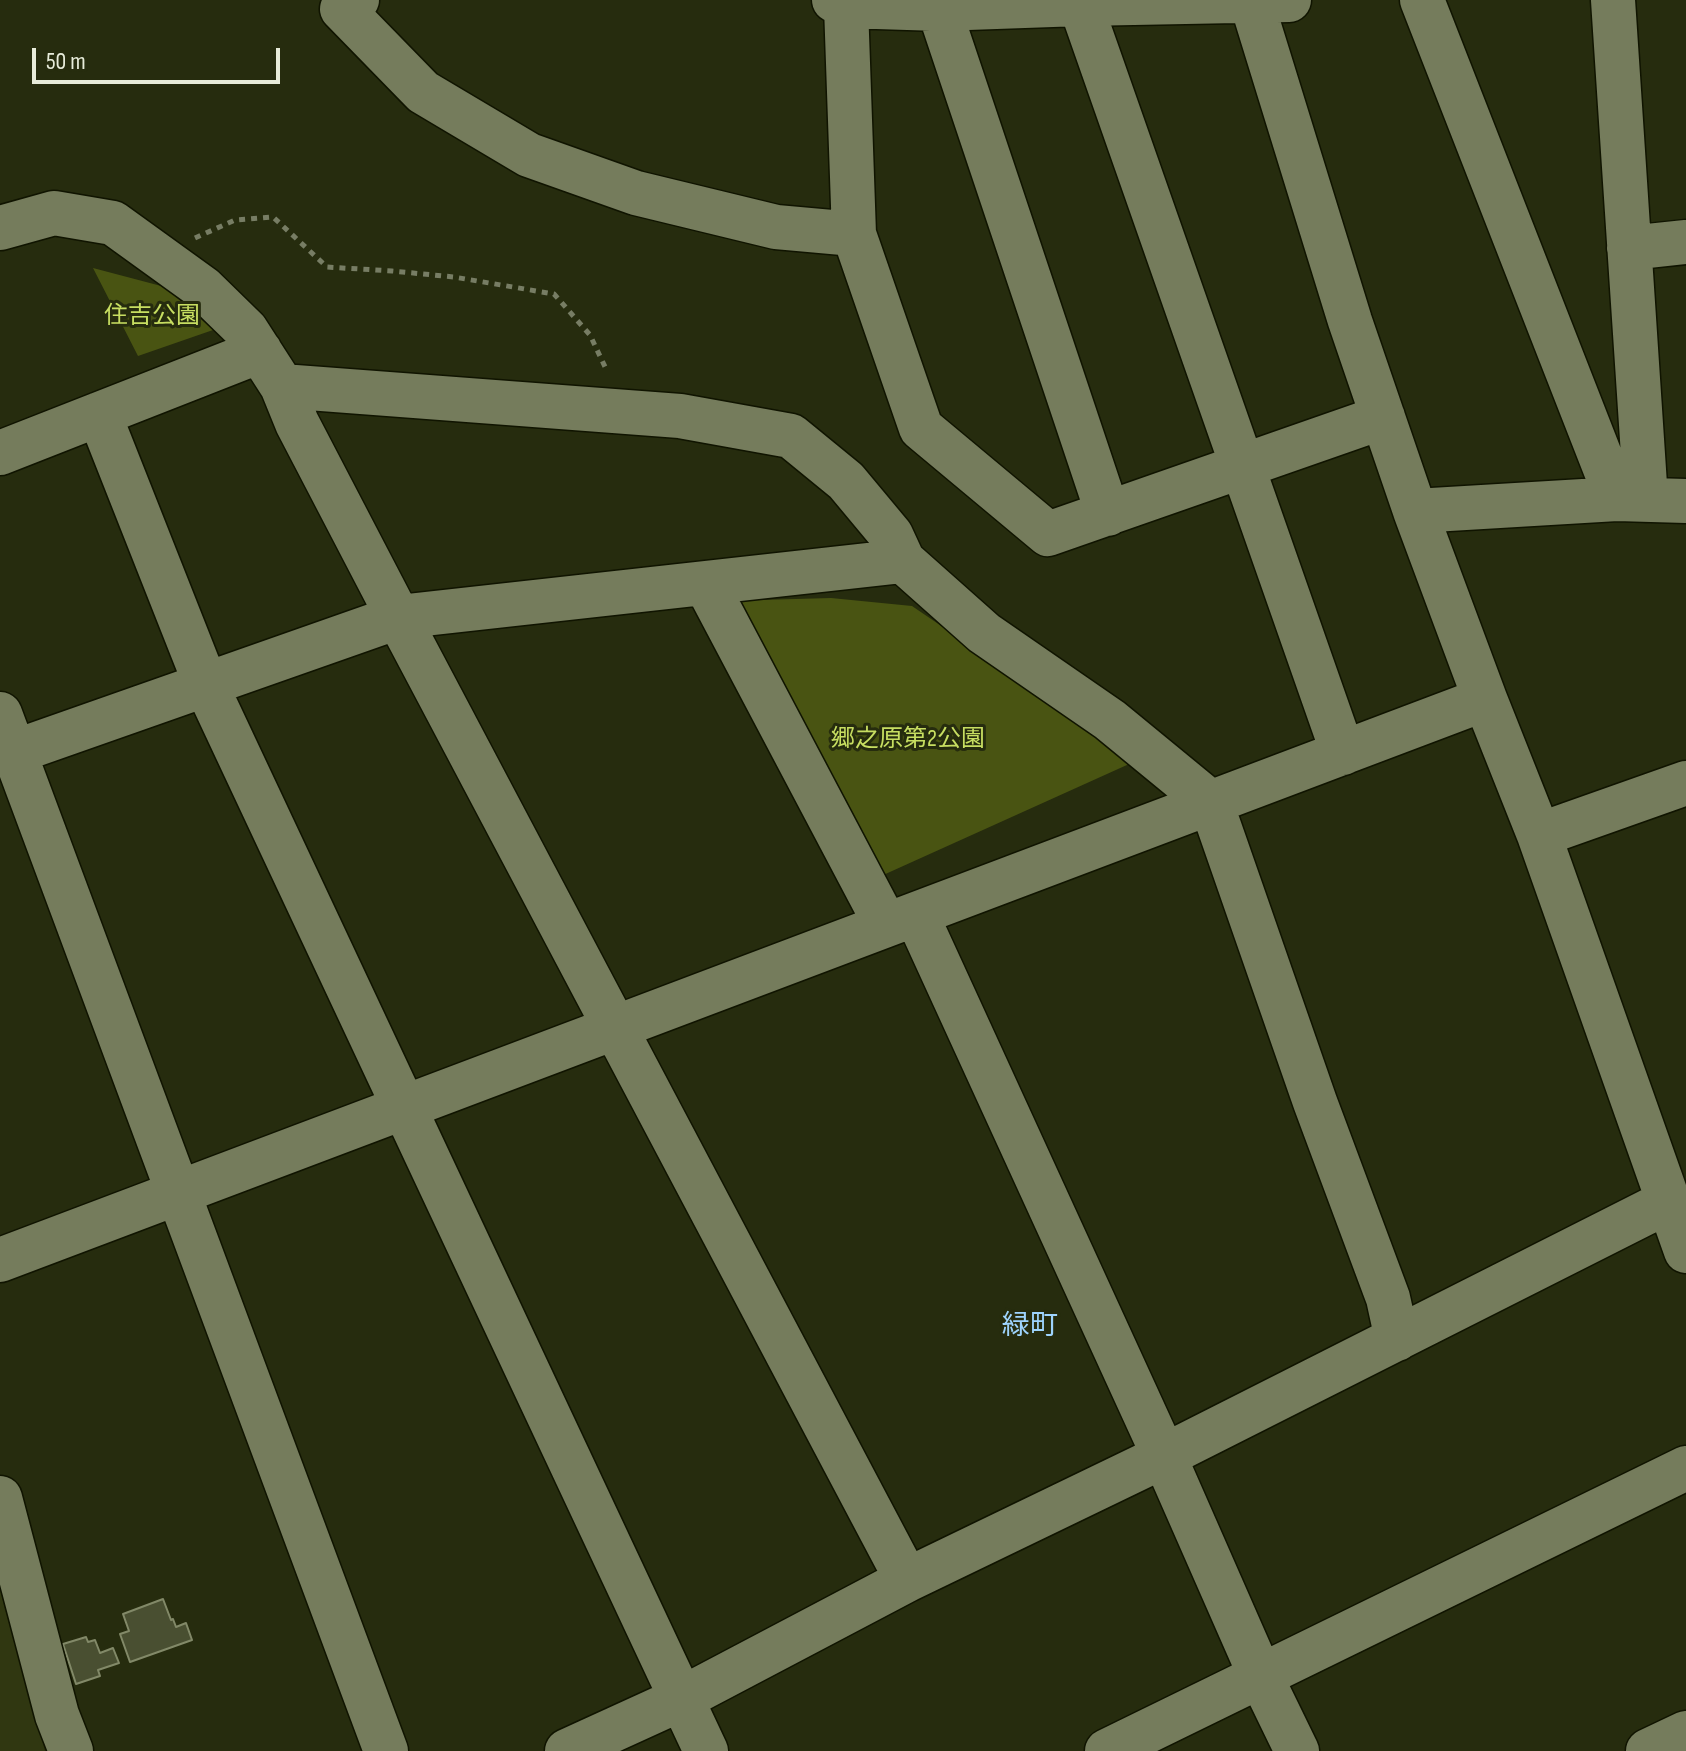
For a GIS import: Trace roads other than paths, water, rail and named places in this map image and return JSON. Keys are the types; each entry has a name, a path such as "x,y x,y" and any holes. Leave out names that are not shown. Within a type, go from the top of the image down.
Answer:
{"street":[{"path":"357,0 342,9 423,92 529,155 636,193 776,227 854,234"},
{"path":"1422,0 1649,500"},
{"path":"1613,0 1649,500"},
{"path":"1383,417 1048,534 921,428 854,234 840,3 939,9 1080,2 1264,1 1350,321 1383,417 1415,511 1539,835 1686,1251"},
{"path":"1080,2 1343,753"},
{"path":"939,9 1108,514"},
{"path":"0,228 54,213 113,223 203,288 246,330 271,368 398,617 907,1580"},
{"path":"1629,248 1686,242"},
{"path":"0,453 99,414 271,368 631,413 680,416 791,436 846,481 891,535 903,561 984,633 1110,720 1211,803 1315,1102 1388,1298 1397,1339"},
{"path":"99,414 206,685 706,1751"},
{"path":"1415,511 1649,500"},
{"path":"386,1751 7,733 206,685 398,617 903,561"},
{"path":"706,584 901,919 1164,1456 1261,1677 1297,1751"},
{"path":"0,1260 1485,699"},
{"path":"1539,835 1686,783"},
{"path":"567,1751 681,1699 907,1580 1164,1456 1669,1201"},
{"path":"1107,1751 1686,1468"},
{"path":"0,1498 57,1715 71,1751"},
{"path":"1648,1751 1686,1733"}],"district":[{"name":"緑町","path":"1030,1327"}],"park label":[{"name":"住吉公園","path":"152,317"},
{"name":"郷之原第2公園","path":"908,740"}]}
